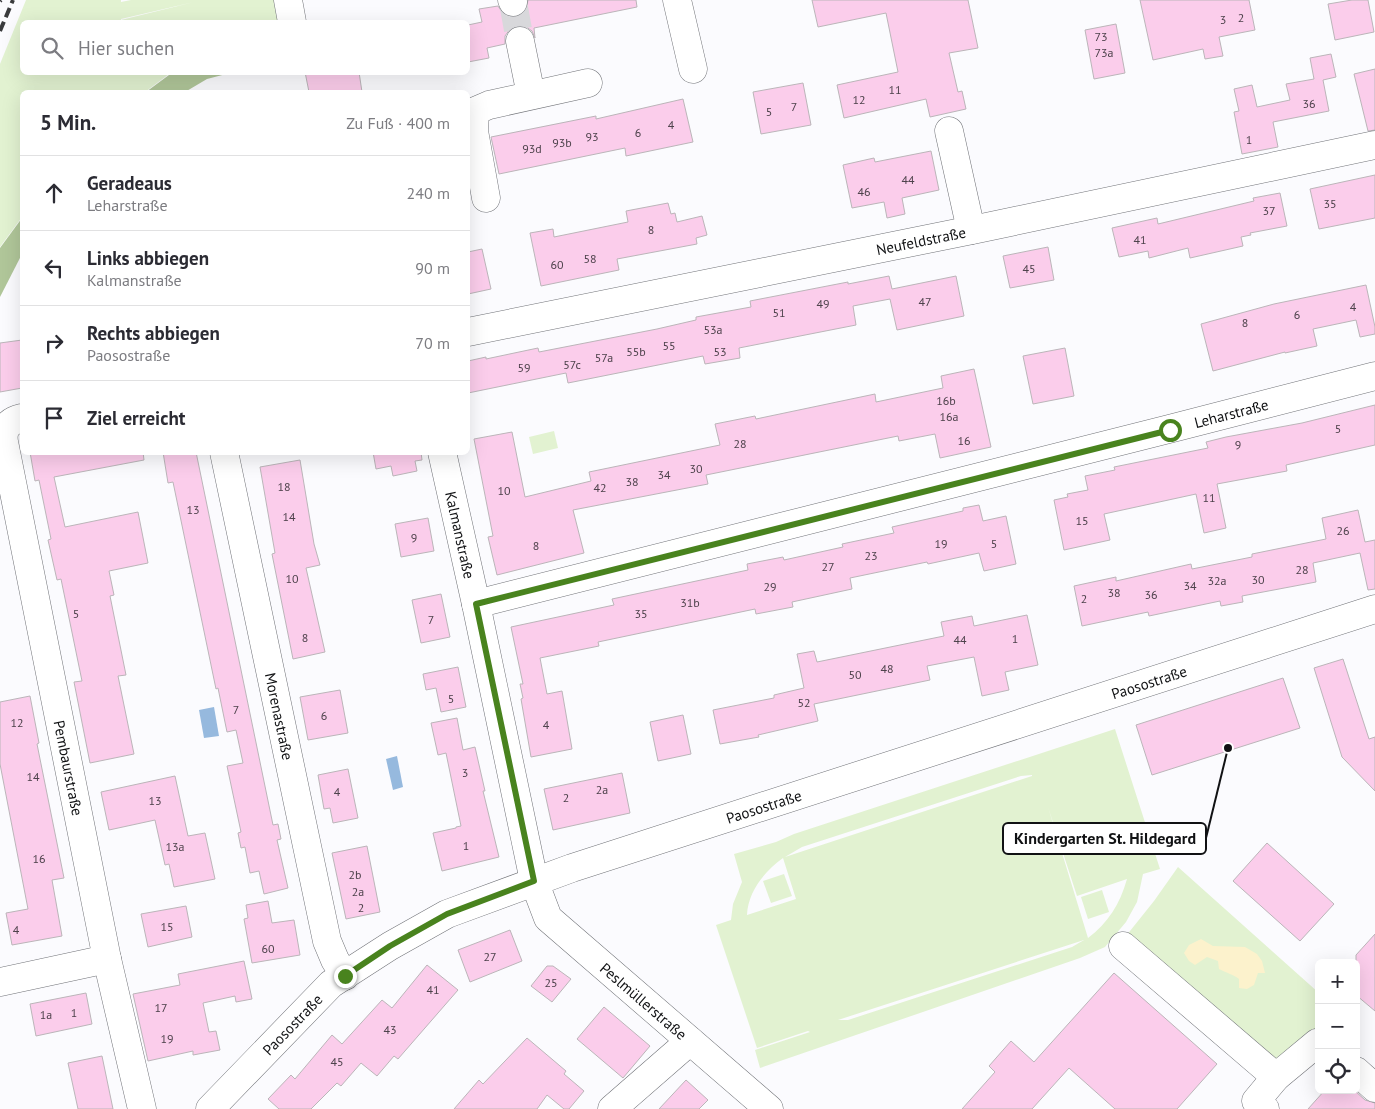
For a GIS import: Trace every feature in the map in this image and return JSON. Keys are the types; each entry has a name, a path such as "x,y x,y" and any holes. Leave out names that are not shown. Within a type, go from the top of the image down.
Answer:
{"street":[{"path":"288,0 292,20"},
{"path":"677,0 693,69"},
{"path":"520,41 531,95"},
{"path":"486,198 474,130 475,111 489,105 588,83"},
{"path":"949,131 971,230"},
{"name":"Neufeldstraße","path":"470,332 971,230 1375,145"},
{"name":"Leharstraße","path":"476,604 1170,430 1375,376"},
{"name":"Pembaurstraße","path":"14,423 2,434 107,959 142,1109"},
{"name":"Morenastraße","path":"225,455 327,941 335,960 345,976"},
{"name":"Kalmanstraße","path":"443,455 534,881"},
{"name":"Paosostraße","path":"210,1109 331,984 390,946 447,914 534,881 1375,609"},
{"name":"Peslmüllerstraße","path":"534,881 548,918 769,1109"},
{"path":"1123,946 1276,1077"},
{"path":"0,982 107,959"},
{"path":"612,1109 690,1041"},
{"path":"1265,1109 1256,1101 1276,1077 1315,1045"},
{"path":"1360,1074 1375,1088"}],"green space":[{"path":"26,0 121,0 121,2 131,0 286,0 289,20 121,20 20,20 20,75 168,75 148,90 20,90 20,220 0,247 0,64","holes":["194,2 121,20 121,19"]},
{"path":"169,75 222,75 207,79 188,90 149,90"},
{"path":"20,221 20,258 0,297 0,248"},
{"path":"554,431 558,448 533,454 529,437"},
{"path":"1115,729 1160,869 1143,874 1137,902 1126,922 1105,947 1080,958 760,1068 755,1050 810,1032 808,1031 757,1048 716,925 731,920 733,904 742,882 734,854 776,842 794,834","holes":["1032,775 785,857 802,847 1021,776","1048,807 1077,896 1127,879 1121,897 1112,912 1102,926 1088,938","783,858 796,899 747,915 754,890 764,875","1084,940 1072,947 848,1020 838,1020"]},
{"path":"1178,867 1315,989 1315,1037 1271,1066 1126,936"},
{"path":"784,874 792,896 771,903 763,881"},
{"path":"1102,890 1109,912 1088,919 1081,897"}],"sand":[{"path":"1201,939 1213,946 1245,947 1257,954 1262,961 1265,973 1258,973 1254,985 1247,989 1239,988 1239,979 1219,969 1218,961 1207,957 1195,965 1189,961 1184,953 1189,945"}],"water":[{"path":"214,707 219,736 204,738 199,710"},
{"path":"397,756 403,787 393,790 386,759"}],"building":[{"path":"528,0 636,0 637,7 534,28 535,38 532,31 525,26 516,26 510,29 505,36 505,44 487,48 489,58 470,62 470,25 482,22 479,9 498,6 504,15 513,18 520,16 526,11"},
{"path":"812,0 968,0 978,48 949,53 958,92 962,91 966,109 930,117 926,99 844,118 837,85 898,72 886,13 818,27"},
{"path":"1140,0 1249,0 1255,30 1219,37 1223,56 1205,59 1203,49 1153,60"},
{"path":"1352,0 1368,0 1374,32 1335,40 1328,4"},
{"path":"1116,24 1125,73 1094,79 1085,30"},
{"path":"1331,54 1336,77 1323,80 1329,111 1273,122 1278,147 1242,154 1234,112 1239,111 1234,89 1252,85 1257,107 1290,100 1286,84 1314,79 1310,58"},
{"path":"1375,69 1375,130 1368,131 1354,74"},
{"path":"306,75 359,75 362,90 309,90"},
{"path":"803,83 811,125 761,134 753,92"},
{"path":"683,99 693,142 626,156 625,148 499,174 491,137 596,116 596,119"},
{"path":"931,151 939,190 902,198 905,214 887,218 884,202 852,208 843,165 874,158 875,162"},
{"path":"1375,175 1375,218 1319,229 1310,189"},
{"path":"1280,193 1287,226 1250,233 1251,235 1241,237 1243,246 1190,258 1188,248 1149,258 1148,251 1119,257 1112,228 1157,218 1158,224 1254,201 1253,198"},
{"path":"668,203 671,214 675,213 677,222 702,216 707,235 696,238 697,244 617,259 619,270 541,286 530,233 553,229 554,237 628,222 626,211"},
{"path":"1048,247 1054,280 1010,288 1003,256"},
{"path":"482,249 491,289 470,294 470,252"},
{"path":"889,276 892,289 956,276 964,316 897,330 890,299 853,306 856,325 739,348 740,358 705,364 703,356 568,383 566,373 470,393 470,361 538,348 539,352 657,329 696,320 696,317 751,307 750,301 848,282 848,284"},
{"path":"1366,285 1375,334 1360,337 1356,320 1313,329 1317,346 1285,352 1213,371 1201,324 1274,304"},
{"path":"20,340 20,388 0,392 0,343"},
{"path":"1065,348 1074,396 1033,404 1023,356"},
{"path":"974,369 991,447 940,458 935,434 899,441 898,436 706,475 708,484 573,510 584,553 497,575 488,537 493,536 474,439 512,432 525,497 591,481 589,472 720,445 715,424 755,416 756,419 875,394 876,402 943,388 941,376"},
{"path":"1375,405 1375,445 1286,465 1287,471 1217,484 1226,528 1204,533 1196,494 1104,514 1110,540 1064,550 1054,500 1068,497 1067,494 1088,490 1085,476 1115,470 1114,467 1208,448 1206,442 1226,437 1302,423"},
{"path":"31,455 143,455 144,460 54,477 65,527 138,512 148,563 109,571 114,595 110,596 126,675 118,676 134,754 90,763 74,682 82,681 61,579 57,580 48,540 51,539 39,480 35,481"},
{"path":"163,455 197,455 273,825 278,824 281,839 277,840 288,888 264,894 259,871 250,873 245,847 241,848 238,833 241,832 227,766 243,763 236,730 227,732 218,688 216,689 173,482 168,483"},
{"path":"374,455 421,455 422,460 415,461 417,471 393,476 391,466 376,469"},
{"path":"300,460 314,544 320,565 306,568 325,652 293,659 272,554 275,553 260,467"},
{"path":"979,505 983,521 1006,516 1016,564 984,571 979,553 928,564 927,562 850,578 852,589 792,602 793,607 756,614 755,609 598,642 599,646 540,658 547,694 562,691 572,749 531,757 521,699 523,698 520,684 523,684 511,627 614,605 612,599 748,570 747,564 783,557 784,560 843,547 842,544 894,533 892,527 963,511 963,508"},
{"path":"1358,510 1365,542 1375,540 1375,589 1368,590 1360,553 1313,563 1316,582 1242,596 1243,602 1221,606 1220,601 1149,616 1148,612 1082,626 1074,586 1116,577 1116,581 1191,564 1192,569 1252,557 1252,554 1326,539 1322,518"},
{"path":"428,518 434,551 401,557 395,524"},
{"path":"441,594 450,637 421,643 412,600"},
{"path":"1027,615 1038,665 1005,672 1009,690 982,696 974,657 927,666 930,680 814,704 818,721 758,735 759,737 720,744 713,710 774,698 774,695 804,688 797,654 814,651 817,662 944,636 941,622 972,616 974,626"},
{"path":"1343,659 1369,739 1375,737 1375,791 1342,757 1314,668"},
{"path":"458,667 466,707 441,712 436,688 426,690 423,674"},
{"path":"1283,678 1300,728 1152,775 1136,725"},
{"path":"340,690 348,733 308,740 300,697"},
{"path":"30,696 39,743 37,744 64,878 52,880 62,936 12,945 6,913 28,909 0,764 0,702"},
{"path":"683,715 691,754 658,761 650,722"},
{"path":"457,718 463,750 475,747 485,791 483,791 499,857 442,871 433,833 461,826 446,753 438,755 431,723"},
{"path":"348,769 358,818 333,823 330,808 324,809 318,775"},
{"path":"622,773 630,813 553,830 544,789"},
{"path":"175,776 188,836 205,833 215,879 174,887 169,864 165,865 155,820 109,830 101,792"},
{"path":"1267,843 1334,904 1300,941 1233,881"},
{"path":"367,846 380,912 346,919 332,853"},
{"path":"268,901 272,923 294,920 300,955 252,963 244,919 248,918 246,905"},
{"path":"186,906 192,937 148,947 141,914"},
{"path":"510,930 522,961 470,982 458,950"},
{"path":"1375,934 1375,1011 1360,998 1360,959 1356,959 1356,955"},
{"path":"244,961 252,999 236,1002 235,996 203,1003 209,1032 216,1031 220,1050 193,1055 193,1051 148,1061 133,994 180,985 178,974"},
{"path":"427,965 458,990 398,1059 394,1056 377,1076 361,1063 341,1086 337,1083 311,1109 279,1109 268,1099 291,1075 295,1079 332,1035 342,1044 382,1000 392,1008"},
{"path":"547,966 553,966 571,979 552,1002 531,986"},
{"path":"1114,973 1217,1064 1177,1109 1115,1109 1069,1068 1032,1109 962,1109 995,1072 989,1066 1011,1041 1034,1062"},
{"path":"86,993 92,1024 36,1036 30,1004"},
{"path":"604,1007 650,1046 623,1078 577,1039"},
{"path":"527,1038 566,1071 564,1074 584,1091 569,1109 564,1109 547,1095 537,1109 454,1109 479,1080 483,1084"},
{"path":"102,1056 113,1109 78,1109 68,1063"},
{"path":"686,1080 708,1100 699,1109 659,1109"},
{"path":"1321,1094 1358,1094 1365,1100 1375,1103 1375,1109 1308,1109"}],"tunnel":[{"path":"513,2 520,41"}],"railway":[{"path":"0,31 13,0"}],"place":[{"name":"Kindergarten St. Hildegard","path":"1228,748"}],"route":[{"path":"345,976 390,946 447,914 534,881 476,604 1170,430"}]}
